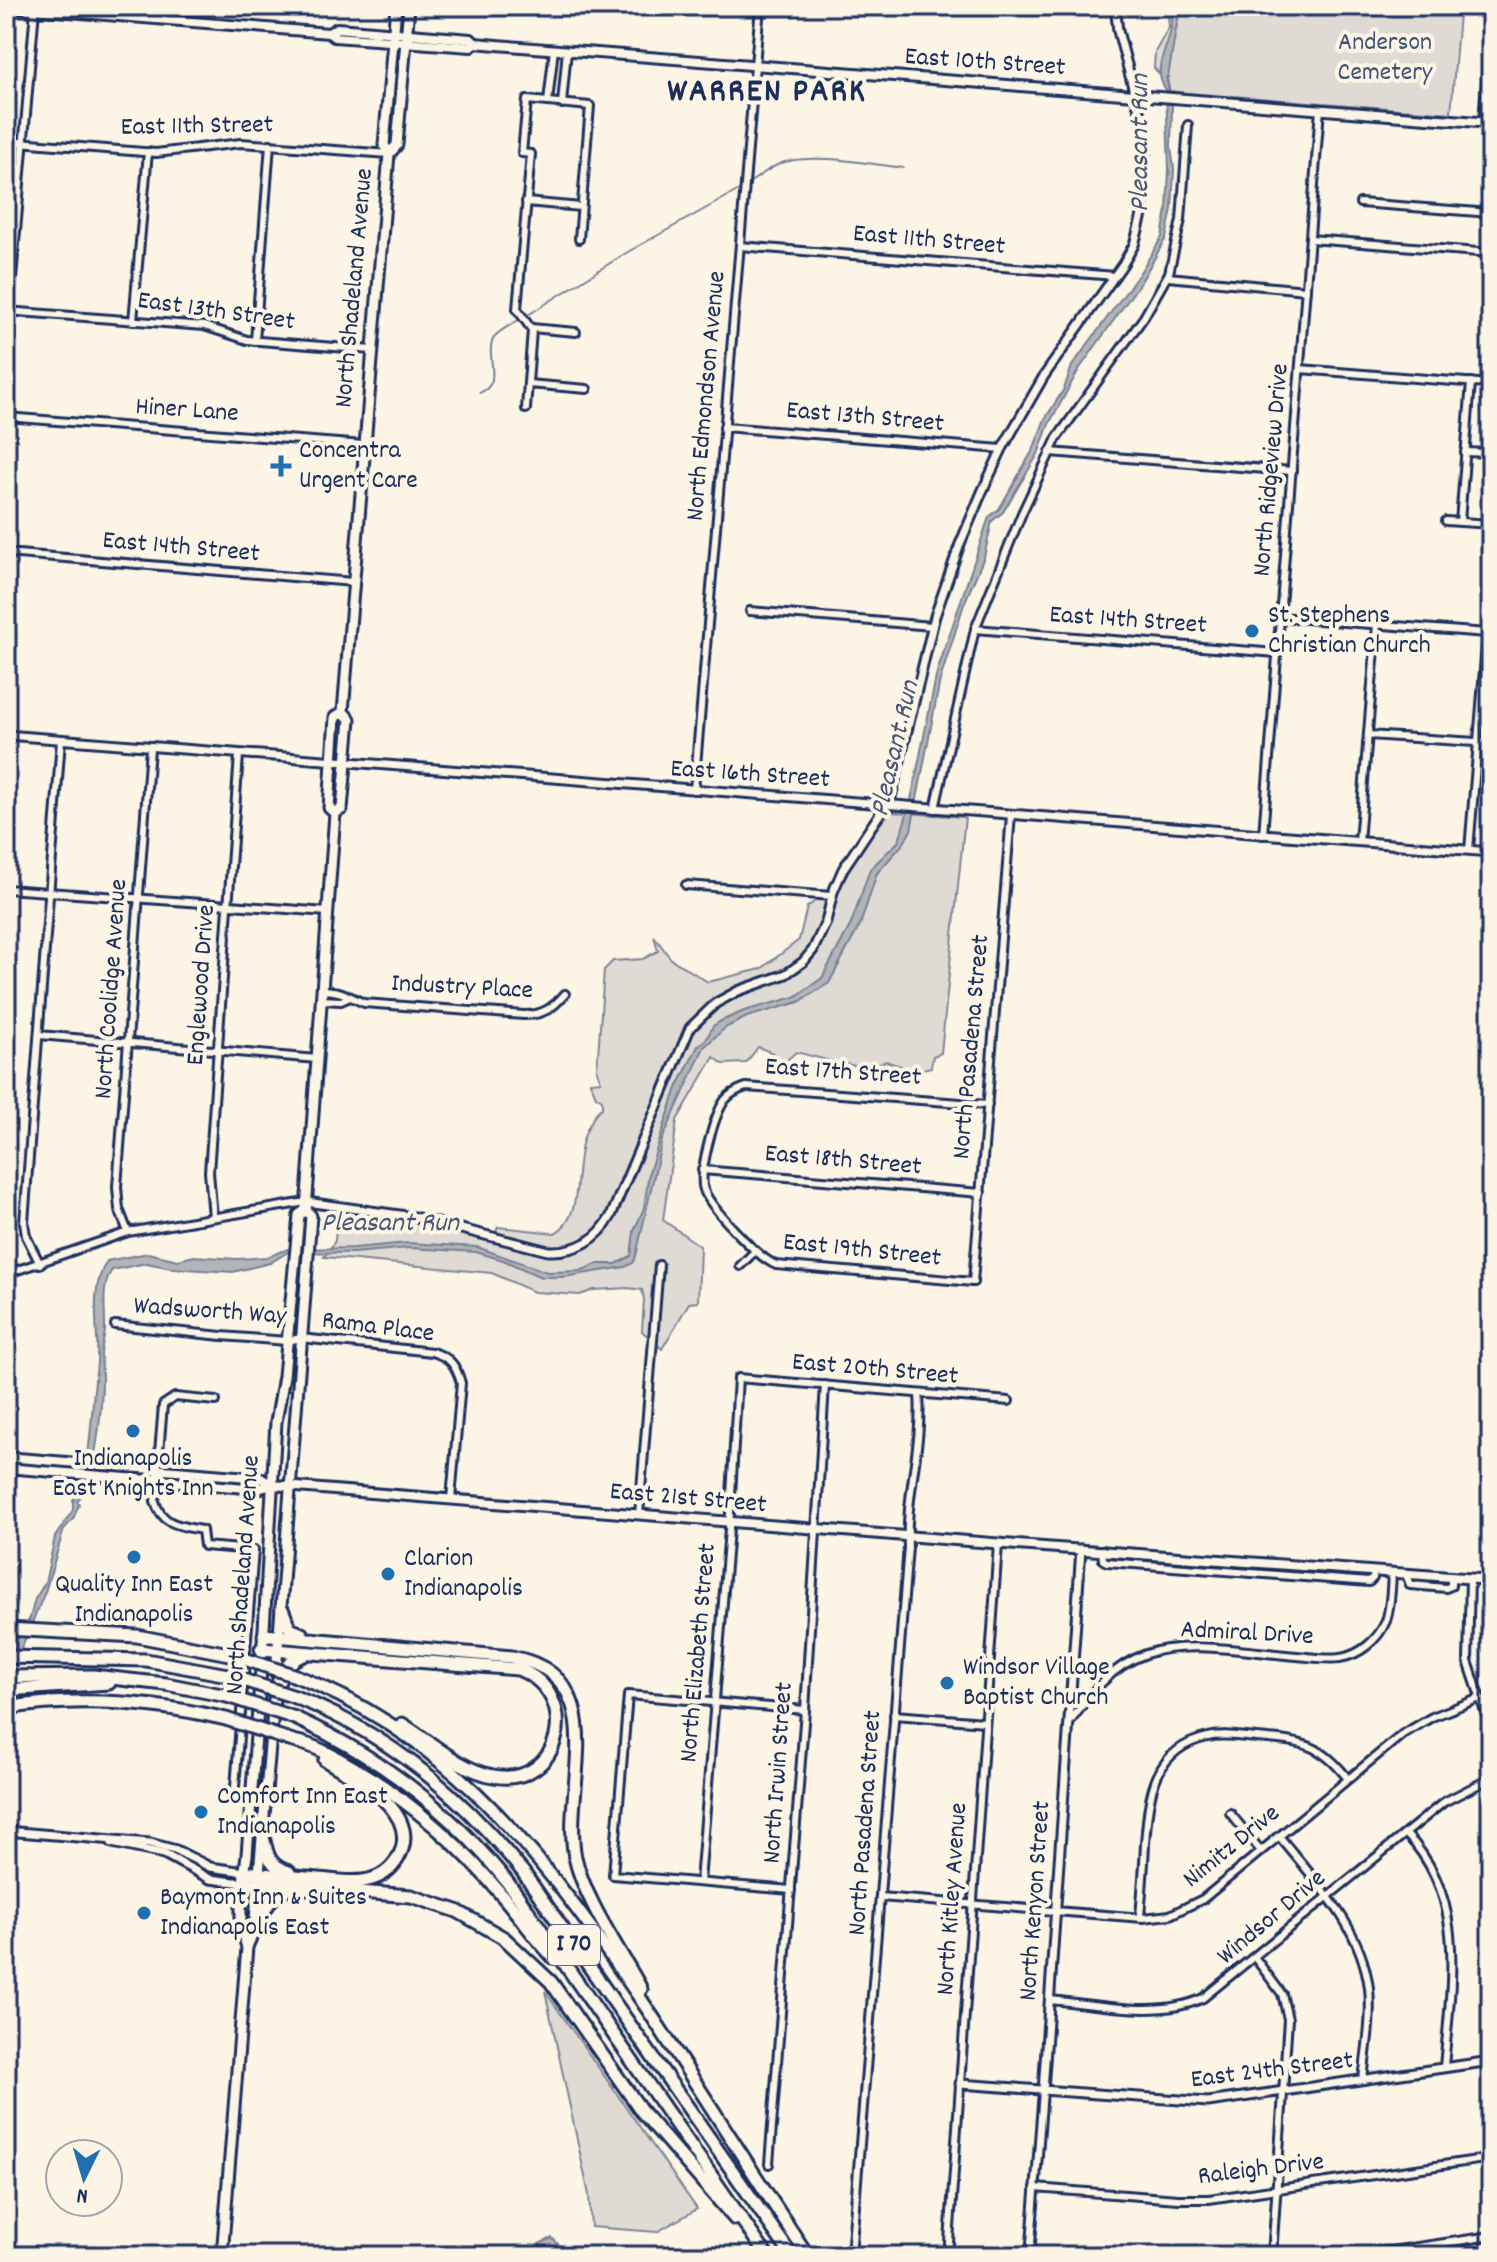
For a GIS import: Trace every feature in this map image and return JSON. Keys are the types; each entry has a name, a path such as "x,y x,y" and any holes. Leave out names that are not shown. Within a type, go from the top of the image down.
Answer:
{"highway":[{"path":"282,1609 290,1629 314,1638"},
{"path":"6,1631 137,1636 229,1654 296,1676 392,1718 464,1764 496,1777 516,1775 538,1765 553,1746 558,1730 557,1709 548,1690 536,1678 518,1669 261,1649"},
{"path":"264,1635 518,1658 538,1665 560,1682 570,1698 579,1727 573,1832 579,1873 662,2032"},
{"path":"274,1693 288,1664 294,1658 311,1653"},
{"name":"I 70","path":"6,1657 135,1659 228,1675 295,1697 334,1714 390,1746 444,1787 486,1827 531,1884 792,2256"},
{"name":"I 70","path":"6,1677 93,1676 227,1696 295,1718 386,1767 454,1821 500,1872 765,2252"},
{"path":"6,1690 134,1680"},
{"path":"10,1707 106,1702 172,1708 226,1719 306,1743 358,1770 428,1822 487,1879 540,1944 578,1983"},
{"path":"357,1705 432,1753 475,1790 517,1833 611,1956 808,2256"},
{"path":"254,1931 275,1894 302,1882 358,1882 378,1877 396,1861 402,1848 399,1818 388,1803 293,1741"},
{"path":"263,1836 272,1863 302,1882"},
{"path":"244,1878 302,1882 418,1898 457,1911 504,1938 551,1982 643,2113 702,2184 765,2252"}],"main road":[{"name":"North Shadeland Avenue","path":"335,813 342,809 350,719 343,712 389,154 384,145 396,6"},
{"name":"North Shadeland Avenue","path":"389,154 397,145 409,6"},
{"name":"East 10th Street","path":"6,7 329,33 334,28 471,47 475,43 1487,122"},
{"name":"North Shadeland Avenue","path":"335,813 329,808 335,717 343,712"},
{"name":"North Shadeland Avenue","path":"222,2256 247,1947 254,1931 282,1609 310,1233 311,1216 306,1206 335,813"},
{"name":"North Shadeland Avenue","path":"247,1947 241,1929 264,1635 272,1485 299,1215 306,1206"},
{"name":"East 21st Street","path":"6,1457 100,1464 258,1489 272,1485 290,1486 908,1537 1491,1580"},
{"name":"East 21st Street","path":"6,1468 98,1476 155,1475"}],"street":[{"name":"North Edmondson Avenue","path":"694,790 760,6"},
{"path":"6,1274 128,1232 213,1217 306,1206 414,1217 548,1251 565,1250 596,1236 610,1218 677,1052 690,1028 705,1010 723,998 786,974 803,962 820,937 832,896 847,861 887,805 896,782 932,626 968,524 1002,449 1061,350 1134,245 1142,215 1146,149 1115,6"},
{"path":"6,348 38,8"},
{"path":"1487,122 1491,16"},
{"path":"548,102 554,49"},
{"path":"562,104 567,50"},
{"path":"526,409 531,328 517,309 531,154 522,153 527,100 590,106 579,239"},
{"name":"North Ridgeview Drive","path":"1263,835 1320,109"},
{"path":"935,809 975,629 1008,546 1050,452 1144,317 1168,277 1181,220 1188,125"},
{"name":"East 11th Street","path":"6,141 148,152 241,143 389,154"},
{"path":"255,341 270,144"},
{"path":"133,321 148,152"},
{"path":"526,202 581,207"},
{"path":"1360,203 1491,213"},
{"path":"1310,239 1491,253"},
{"name":"East 11th Street","path":"740,246 1115,276"},
{"path":"1168,277 1306,290"},
{"name":"East 13th Street","path":"8,312 204,326 255,341 372,350"},
{"path":"531,328 576,332"},
{"path":"1300,369 1491,384"},
{"path":"1460,522 1471,382"},
{"path":"528,384 587,389"},
{"name":"Hiner Lane","path":"6,417 364,445"},
{"name":"East 13th Street","path":"724,427 1002,449"},
{"path":"1050,452 1292,471"},
{"path":"1465,452 1491,453"},
{"path":"1446,521 1491,524"},
{"name":"East 14th Street","path":"6,553 353,582"},
{"path":"750,611 932,626"},
{"path":"1280,617 1489,633 1469,850"},
{"path":"1359,842 1377,624"},
{"name":"East 14th Street","path":"975,629 1277,653"},
{"name":"East 16th Street","path":"6,735 1491,852"},
{"path":"1368,735 1491,743"},
{"path":"40,1264 24,1225 61,740"},
{"name":"North Coolidge Avenue","path":"128,1232 119,1209 117,1187 150,748"},
{"name":"Englewood Drive","path":"213,1217 208,1176 239,755"},
{"name":"North Pasadena Street","path":"973,1282 1011,815"},
{"path":"686,885 832,896"},
{"path":"6,889 328,912"},
{"name":"Industry Place","path":"322,995 341,1001 350,997 364,1003 532,1015 555,1007 565,994"},
{"path":"39,1035 317,1059"},
{"name":"East 17th Street","path":"702,1170 723,1104 743,1088 760,1086 988,1105"},
{"name":"East 18th Street","path":"702,1170 981,1193"},
{"name":"East 19th Street","path":"702,1170 702,1184 707,1197 768,1262 778,1266 973,1282"},
{"path":"740,1266 755,1251"},
{"path":"639,1515 659,1265"},
{"path":"973,1282 979,1289"},
{"name":"Wadsworth Way","path":"115,1325 287,1341 301,1338"},
{"name":"Rama Place","path":"301,1338 432,1352 448,1358 457,1369 461,1383 451,1499"},
{"name":"East 20th Street","path":"738,1378 1009,1401"},
{"name":"North Elizabeth Street","path":"700,1882 738,1378"},
{"name":"North Irwin Street","path":"769,2164 805,1710 825,1385"},
{"name":"North Pasadena Street","path":"851,2256 920,1418 919,1394"},
{"path":"216,1401 175,1397 165,1402 160,1414 156,1507 169,1523 202,1530 204,1546 254,1550 235,1787"},
{"name":"North Kitley Avenue","path":"948,2256 998,1544"},
{"name":"North Kenyon Street","path":"1030,2256 1081,1549"},
{"name":"Admiral Drive","path":"1070,1722 1107,1676 1131,1660 1153,1652 1190,1647 1328,1659 1353,1654 1369,1644 1382,1629 1389,1607 1392,1573"},
{"path":"1470,1579 1467,1653 1491,1730"},
{"path":"791,1890 613,1875 628,1695 805,1710"},
{"name":"Nimitz Drive","path":"880,1897 1140,1917 1168,1916 1191,1907 1412,1728 1444,1711 1480,1698"},
{"path":"894,1715 985,1722"},
{"path":"1140,1917 1150,1792 1164,1765 1184,1747 1204,1738 1225,1735 1302,1742 1327,1755 1348,1779"},
{"name":"Windsor Drive","path":"1049,2000 1155,2009 1180,2007 1210,1994 1449,1799 1491,1778"},
{"path":"1230,1813 1261,1851"},
{"path":"6,1831 94,1840 164,1854 210,1879 244,1878"},
{"path":"1406,1834 1437,1879 1450,1924 1452,1952 1444,2068"},
{"path":"1279,1836 1328,1897 1354,1936 1368,1980 1363,2080"},
{"path":"1255,1958 1281,1992 1287,2010 1272,2256"},
{"name":"East 24th Street","path":"960,2084 1195,2102 1222,2101 1491,2061"},
{"name":"Raleigh Drive","path":"1035,2188 1186,2200 1220,2198 1491,2158"},
{"path":"1358,2256 1491,2236"}],"green space":[{"path":"1167,6 1176,6 1176,14 1160,75 1154,68 1155,52 1169,27"},
{"name":"Anderson Cemetery","path":"1180,6 1488,6 1487,16 1459,14 1451,113 1233,96 1234,99 1170,91 1168,60"},
{"path":"890,812 965,817 941,1053 933,1056 931,1067 915,1071 886,1061 868,1068 796,1052 780,1066 773,1053 758,1047 746,1063 723,1064 714,1057 677,1120 663,1220 700,1246 698,1302 689,1303 662,1349 642,1331 642,1290 594,1290 580,1295 534,1292 492,1273 324,1257 335,1241 337,1213 341,1212 412,1221 507,1245 496,1232 498,1227 555,1233 565,1225 571,1213 584,1136 602,1108 602,1100 596,1096 590,1082 601,1081 597,1070 604,970 613,961 643,959 658,951 654,936 671,959 708,982 761,969 799,940 807,907 840,883 865,843"},
{"path":"545,1991 697,2209 657,2232 591,2227 589,2195"}],"shaded area":[{"name":"Pleasant Run","path":"1173,6 1180,6 1166,77 1172,106 1174,169 1172,209 1166,238 1142,280 1078,371 1049,424 1038,454 1003,512 992,521 984,557 964,604 940,680 911,830 904,843 877,873 860,925 829,983 799,1002 747,1017 725,1028 704,1047 662,1140 636,1256 633,1263 625,1267 564,1277 541,1277 476,1252 409,1248 354,1253 288,1252 270,1263 233,1272 171,1268 147,1263 112,1270 105,1292 101,1410 90,1473 77,1501 79,1504 73,1519 64,1529 45,1592 6,1684 6,1668 13,1648 45,1583 55,1537 73,1510 76,1487 83,1482 97,1358 97,1287 107,1261 148,1253 178,1260 194,1256 237,1259 267,1257 288,1249 408,1243 477,1247 547,1272 580,1271 597,1264 616,1264 631,1256 634,1231 644,1208 649,1172 677,1088 698,1046 713,1026 721,1021 744,1011 795,997 822,978 851,924 870,869 899,841 911,800 937,672 989,517 999,509 1033,450 1045,419 1064,389 1072,366 1162,237 1169,170 1166,90 1160,69 1170,33"},
{"path":"552,2238 561,2247 562,2256 534,2256 539,2244"},
{"path":"626,2250 685,2256 606,2256"}],"waterway":[{"path":"750,182 777,165 804,159 903,168"},
{"path":"528,315 626,253 739,190"},
{"path":"479,393 491,383 491,351 495,336 517,321"}],"place":[{"name":"Concentra Urgent Care","path":"281,466"},
{"name":"St. Stephens Christian Church","path":"1252,631"},
{"name":"Indianapolis East Knights Inn","path":"133,1431"},
{"name":"Quality Inn East Indianapolis","path":"134,1557"},
{"name":"Clarion Indianapolis","path":"388,1574"},
{"name":"Windsor Village Baptist Church","path":"947,1683"},
{"name":"Comfort Inn East Indianapolis","path":"201,1812"},
{"name":"Baymont Inn & Suites Indianapolis East","path":"144,1913"}],"district":[{"name":"WARREN PARK","path":"767,93"}]}
